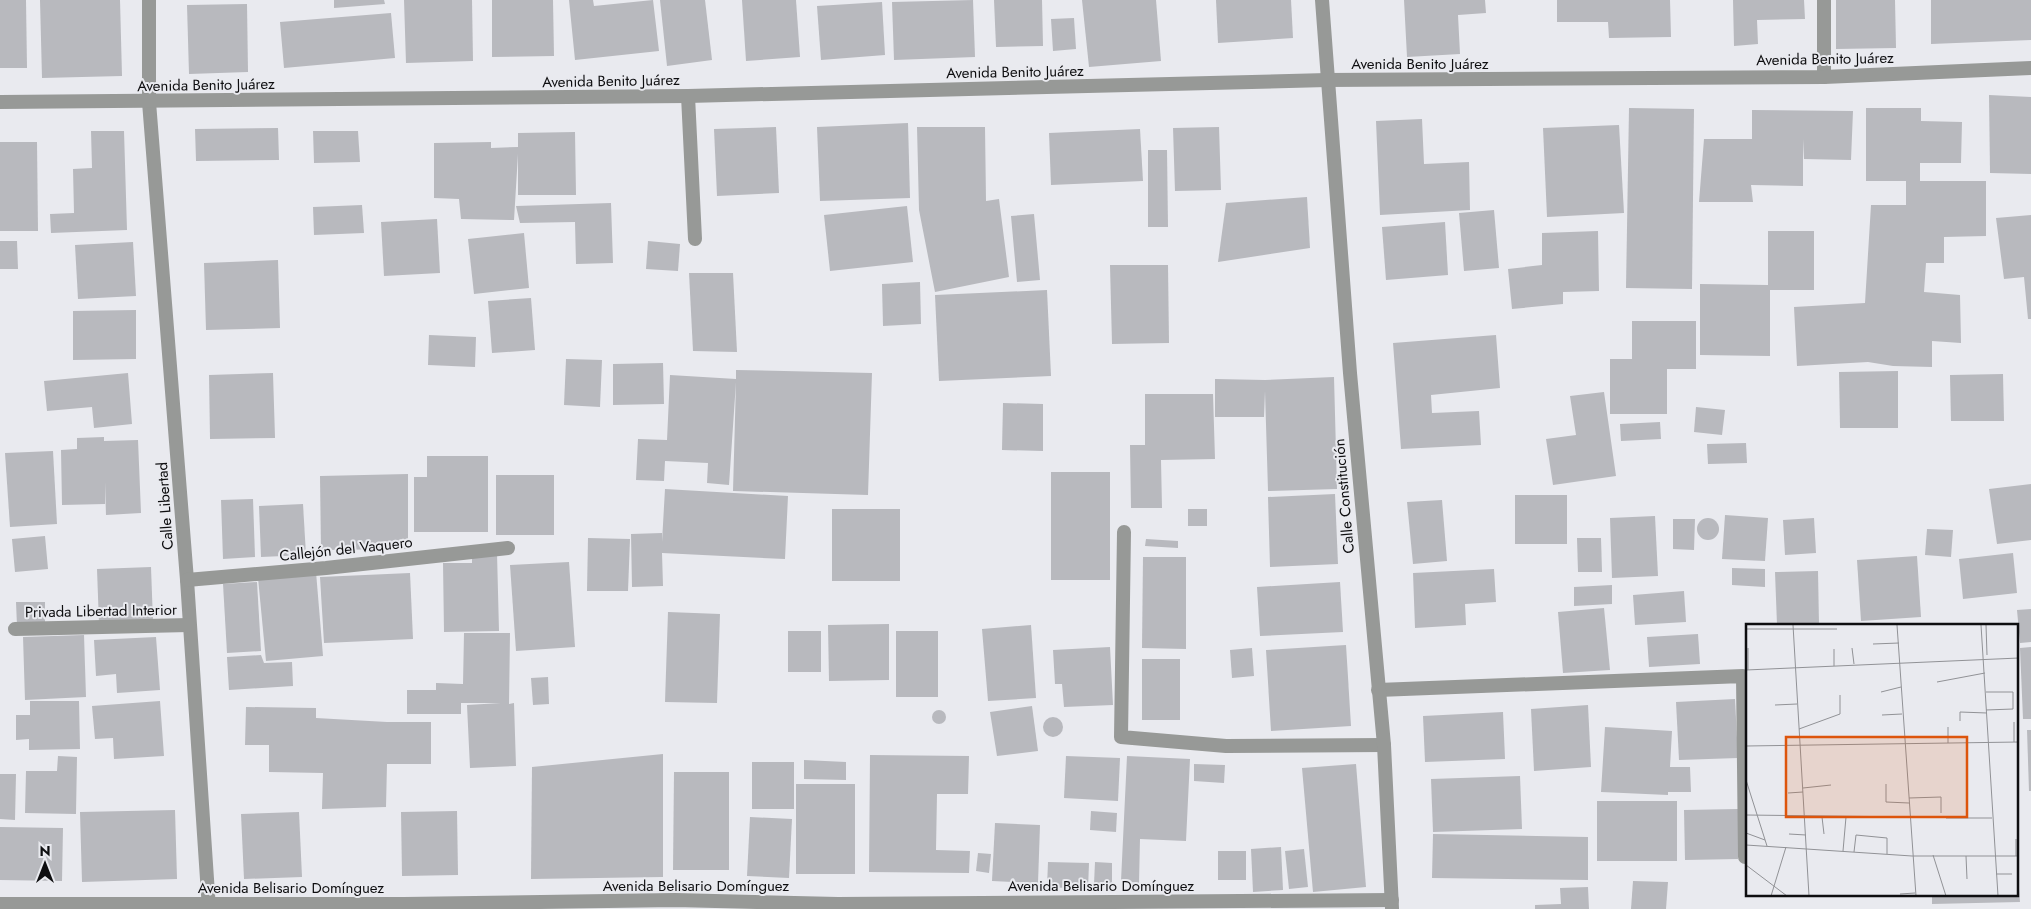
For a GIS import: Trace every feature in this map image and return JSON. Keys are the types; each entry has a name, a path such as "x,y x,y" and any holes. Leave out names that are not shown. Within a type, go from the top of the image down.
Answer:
{"street":[{"name":"Calle Libertad","path":"148,0 149,102 187,580 208,906"},
{"name":"Calle Constitución","path":"1322,0 1350,373 1384,745 1392,904"},
{"path":"1824,0 1824,77"},
{"name":"Avenida Benito Juárez","path":"0,102 688,96 1327,80 1824,77 2031,68"},
{"path":"688,96 695,239"},
{"path":"1124,532 1122,737 1226,746 1384,745"},
{"name":"Callejón del Vaquero","path":"187,580 326,568 508,548"},
{"name":"Privada Libertad Interior","path":"15,629 189,625"},
{"path":"1378,690 1743,676 1745,857"},
{"name":"Avenida Belisario Domínguez","path":"0,904 208,906 1392,904"}],"building":[{"path":"0,0 26,0 27,68 0,68"},
{"path":"40,0 120,0 122,76 42,78"},
{"path":"334,0 384,0 385,4 334,8"},
{"path":"404,0 472,0 473,61 406,63"},
{"path":"492,0 553,0 554,56 492,57"},
{"path":"569,0 593,0 594,6 653,0 659,51 575,60"},
{"path":"660,0 705,0 712,60 667,66"},
{"path":"742,0 796,0 800,57 746,61"},
{"path":"973,0 975,57 894,60 892,2"},
{"path":"994,0 1042,0 1043,46 996,47"},
{"path":"1082,0 1156,0 1161,61 1089,67"},
{"path":"1216,0 1291,0 1293,38 1218,43"},
{"path":"1404,0 1485,0 1486,13 1458,15 1460,54 1407,57"},
{"path":"1557,0 1670,0 1671,37 1609,38 1608,22 1557,22"},
{"path":"1733,0 1804,0 1805,19 1757,20 1758,44 1734,46"},
{"path":"1836,0 1895,0 1896,48 1836,49"},
{"path":"1931,0 2031,0 2031,40 1931,44"},
{"path":"882,2 885,55 821,60 817,6"},
{"path":"247,4 248,72 189,74 187,5"},
{"path":"391,13 395,58 284,68 280,22"},
{"path":"1074,18 1076,49 1053,51 1051,19"},
{"path":"1989,95 2031,97 2031,174 1990,173"},
{"path":"1629,108 1694,109 1692,289 1626,288"},
{"path":"1866,108 1921,108 1921,121 1962,122 1961,163 1920,163 1920,181 1986,181 1986,236 1944,237 1944,263 1926,263 1924,292 1960,295 1961,343 1932,341 1932,367 1893,366 1868,362 1797,366 1794,307 1865,303 1871,205 1906,205 1906,181 1866,181"},
{"path":"1752,110 1853,111 1851,160 1804,159 1803,139 1803,186 1751,185 1753,202 1699,202 1704,139 1752,139"},
{"path":"1422,119 1424,164 1469,162 1470,210 1380,215 1376,121"},
{"path":"908,123 910,198 820,201 817,127"},
{"path":"1619,125 1624,213 1547,217 1543,128"},
{"path":"776,127 779,193 717,196 714,129"},
{"path":"917,127 985,127 986,201 999,199 1009,277 935,292 919,210"},
{"path":"1219,127 1221,190 1175,191 1173,128"},
{"path":"278,128 279,160 196,161 195,129"},
{"path":"1140,129 1143,181 1051,185 1049,133"},
{"path":"91,131 124,131 127,230 51,233 50,214 74,213 73,169 92,168"},
{"path":"313,131 358,131 360,162 314,163"},
{"path":"575,132 576,195 518,195 518,154 514,220 461,219 459,199 434,198 434,143 491,142 491,148 518,147 518,133"},
{"path":"0,142 37,142 38,231 0,231"},
{"path":"1148,150 1167,150 1168,227 1148,227"},
{"path":"1307,197 1310,248 1218,262 1226,203"},
{"path":"611,203 613,263 576,264 575,222 520,223 516,206"},
{"path":"362,205 364,233 314,235 313,207"},
{"path":"907,206 913,262 830,271 824,215"},
{"path":"1494,210 1499,268 1464,271 1459,213"},
{"path":"1034,214 1040,280 1017,282 1011,216"},
{"path":"2031,215 2031,319 2028,319 2024,277 2004,279 1996,218"},
{"path":"437,219 440,273 384,276 381,222"},
{"path":"1445,222 1448,275 1386,280 1382,227"},
{"path":"1598,231 1599,291 1563,292 1563,304 1512,309 1508,269 1542,265 1542,233"},
{"path":"1768,231 1814,231 1814,290 1770,290 1770,356 1700,355 1700,284 1768,285"},
{"path":"524,233 529,288 474,294 468,239"},
{"path":"0,241 17,241 18,269 0,269"},
{"path":"648,241 680,244 678,271 646,269"},
{"path":"133,242 136,296 78,299 75,245"},
{"path":"278,260 280,328 206,330 204,263"},
{"path":"1110,265 1168,265 1169,343 1112,344"},
{"path":"689,273 733,273 737,352 693,351"},
{"path":"920,282 921,324 883,326 882,284"},
{"path":"1047,290 1051,376 939,381 935,295"},
{"path":"531,298 535,350 492,353 488,301"},
{"path":"136,310 136,359 73,360 73,311"},
{"path":"1632,321 1696,321 1696,369 1667,369 1667,414 1610,414 1610,359 1632,359"},
{"path":"429,335 476,337 475,367 428,365"},
{"path":"1496,335 1500,388 1431,395 1432,413 1479,411 1481,445 1401,449 1393,343"},
{"path":"566,359 602,360 600,407 564,405"},
{"path":"663,363 664,404 613,405 613,364"},
{"path":"736,370 872,373 868,495 733,491 736,382 729,485 707,483 708,463 665,461 664,481 636,480 638,439 667,440 670,375 736,379"},
{"path":"1898,371 1898,428 1840,428 1839,372"},
{"path":"128,373 132,424 94,428 92,407 47,411 44,381"},
{"path":"273,373 275,438 210,439 209,375"},
{"path":"2003,374 2004,421 1951,421 1950,375"},
{"path":"1334,377 1337,489 1268,491 1265,391 1264,417 1215,417 1215,379 1265,380"},
{"path":"1604,392 1616,476 1553,485 1546,439 1576,435 1570,396"},
{"path":"1145,394 1213,394 1215,459 1161,460 1162,508 1131,508 1130,445 1145,445"},
{"path":"1003,403 1043,404 1043,451 1002,450"},
{"path":"1696,407 1725,410 1722,435 1694,432"},
{"path":"1660,422 1661,439 1621,441 1620,424"},
{"path":"104,437 104,441 138,440 141,513 106,515 105,482 105,504 62,505 61,450 77,449 77,438"},
{"path":"1746,443 1747,463 1708,464 1707,444"},
{"path":"53,451 57,524 10,527 5,453"},
{"path":"427,456 488,456 488,532 414,532 414,477 427,477"},
{"path":"1051,472 1110,472 1110,580 1051,580"},
{"path":"408,474 408,549 321,550 320,476"},
{"path":"496,475 554,475 554,535 496,535"},
{"path":"2031,484 2031,540 1997,544 1989,489"},
{"path":"665,489 788,496 785,559 662,553 663,586 632,587 631,534 662,533 662,542"},
{"path":"1335,494 1338,564 1270,567 1268,497"},
{"path":"1515,495 1567,495 1567,544 1515,544"},
{"path":"253,499 255,557 223,559 221,500"},
{"path":"1442,500 1447,561 1413,564 1407,502"},
{"path":"303,504 306,555 261,557 259,506"},
{"path":"832,509 900,509 900,581 832,581"},
{"path":"1188,509 1207,509 1207,526 1188,526"},
{"path":"1725,515 1768,518 1765,561 1722,559"},
{"path":"1655,516 1658,576 1612,578 1610,518"},
{"path":"1708,518 1718,525 1719,529 1712,539 1708,540 1698,533 1697,529 1704,519"},
{"path":"1814,518 1816,553 1785,555 1783,520"},
{"path":"1673,519 1695,519 1694,550 1673,549"},
{"path":"1927,529 1953,530 1951,557 1925,555"},
{"path":"45,536 48,569 15,572 12,539"},
{"path":"588,538 630,539 628,591 587,591"},
{"path":"1577,538 1601,538 1602,572 1578,572"},
{"path":"1146,539 1178,541 1178,548 1145,546"},
{"path":"497,553 499,631 444,632 443,563 472,563 472,554"},
{"path":"2013,553 2017,593 1963,599 1959,559"},
{"path":"1917,556 1921,617 1861,621 1857,560"},
{"path":"1143,557 1186,557 1186,649 1142,648"},
{"path":"569,562 575,647 516,651 510,565"},
{"path":"151,567 153,622 99,624 97,569"},
{"path":"1732,568 1765,569 1765,587 1732,585"},
{"path":"1494,569 1496,602 1465,604 1466,625 1415,628 1413,573"},
{"path":"1818,571 1819,624 1777,624 1775,572"},
{"path":"316,572 323,656 266,661 258,578"},
{"path":"410,573 413,639 324,643 320,577"},
{"path":"257,582 261,651 227,653 223,584"},
{"path":"1340,582 1343,632 1260,636 1257,587"},
{"path":"1612,585 1612,604 1574,606 1574,587"},
{"path":"1684,591 1686,622 1635,625 1633,595"},
{"path":"16,602 45,602 45,625 17,626"},
{"path":"1604,608 1610,670 1563,673 1558,612"},
{"path":"2031,609 2031,642 2020,643 2017,610"},
{"path":"668,612 720,614 717,703 665,702"},
{"path":"889,624 889,680 829,681 828,625"},
{"path":"1031,625 1036,698 988,701 982,629"},
{"path":"788,631 821,631 821,672 788,672"},
{"path":"896,631 938,631 938,697 896,697"},
{"path":"464,633 510,633 509,704 514,703 516,766 470,768 467,705 501,703 461,703 461,714 407,714 407,690 436,690 436,683 463,684"},
{"path":"1698,634 1700,664 1649,667 1647,637"},
{"path":"84,635 86,697 25,700 23,637"},
{"path":"156,637 160,690 117,693 116,674 96,676 94,640"},
{"path":"1346,645 1351,726 1271,731 1266,650"},
{"path":"1110,647 1113,705 1064,707 1062,684 1055,684 1053,650"},
{"path":"2031,647 2031,719 2023,719 2020,648"},
{"path":"1252,648 1254,676 1232,678 1230,650"},
{"path":"261,655 264,663 292,662 293,686 229,690 227,657"},
{"path":"1142,659 1180,659 1180,720 1142,720"},
{"path":"548,677 549,704 533,705 531,678"},
{"path":"1735,699 1738,758 1679,760 1676,702"},
{"path":"30,701 79,701 80,749 29,750 29,739 16,740 16,715 30,715"},
{"path":"160,701 164,756 114,759 113,738 95,739 92,706"},
{"path":"1588,705 1591,767 1534,771 1531,709"},
{"path":"1032,706 1038,751 997,756 990,712"},
{"path":"246,707 316,708 316,718 387,722 431,722 431,764 387,764 386,807 322,809 323,773 269,772 269,745 245,745"},
{"path":"936,710 942,710 946,717 942,724 936,724 932,720 932,714"},
{"path":"1503,712 1505,759 1425,762 1423,716"},
{"path":"1053,717 1060,720 1063,727 1060,734 1053,737 1046,734 1043,727 1046,720"},
{"path":"1605,727 1672,731 1670,767 1690,767 1691,792 1668,792 1668,795 1601,792"},
{"path":"2027,730 2031,730 2031,791 2029,791"},
{"path":"663,754 663,877 531,879 532,767"},
{"path":"870,755 969,756 968,794 937,794 936,850 970,851 969,873 869,872"},
{"path":"58,756 77,757 76,814 25,813 26,771 57,771"},
{"path":"1066,756 1120,758 1118,801 1064,798"},
{"path":"1127,756 1190,759 1186,841 1140,839 1139,883 1121,881"},
{"path":"804,760 846,762 846,780 804,779"},
{"path":"752,762 794,762 794,809 752,809"},
{"path":"1194,764 1225,765 1224,783 1194,781"},
{"path":"1356,764 1366,887 1313,892 1302,768"},
{"path":"674,772 729,772 729,870 673,870"},
{"path":"0,774 16,774 15,820 0,819"},
{"path":"1520,776 1522,829 1433,832 1431,779"},
{"path":"796,784 855,784 855,874 796,874"},
{"path":"1597,801 1677,801 1677,861 1597,861"},
{"path":"1738,809 1738,859 1685,860 1684,810"},
{"path":"175,810 177,879 82,882 80,812"},
{"path":"457,811 458,875 402,876 401,812"},
{"path":"1091,811 1117,813 1116,832 1090,830"},
{"path":"299,812 302,877 244,879 241,814"},
{"path":"750,817 792,819 789,878 747,876"},
{"path":"995,823 1040,825 1038,883 992,881"},
{"path":"0,827 63,828 62,881 0,880"},
{"path":"1433,834 1588,837 1588,880 1432,878"},
{"path":"1281,847 1283,890 1253,892 1251,849"},
{"path":"1304,849 1308,887 1289,889 1285,851"},
{"path":"1218,851 1246,851 1246,880 1218,880"},
{"path":"978,853 991,854 989,873 976,871"},
{"path":"1048,862 1089,863 1088,889 1047,887"},
{"path":"1095,862 1112,863 1112,885 1094,884"},
{"path":"2018,877 2020,902 1932,904 1932,896 2018,896"},
{"path":"1633,881 1668,882 1666,909 1631,909"},
{"path":"1588,887 1589,909 1535,909 1535,905 1561,904 1560,888"}]}
